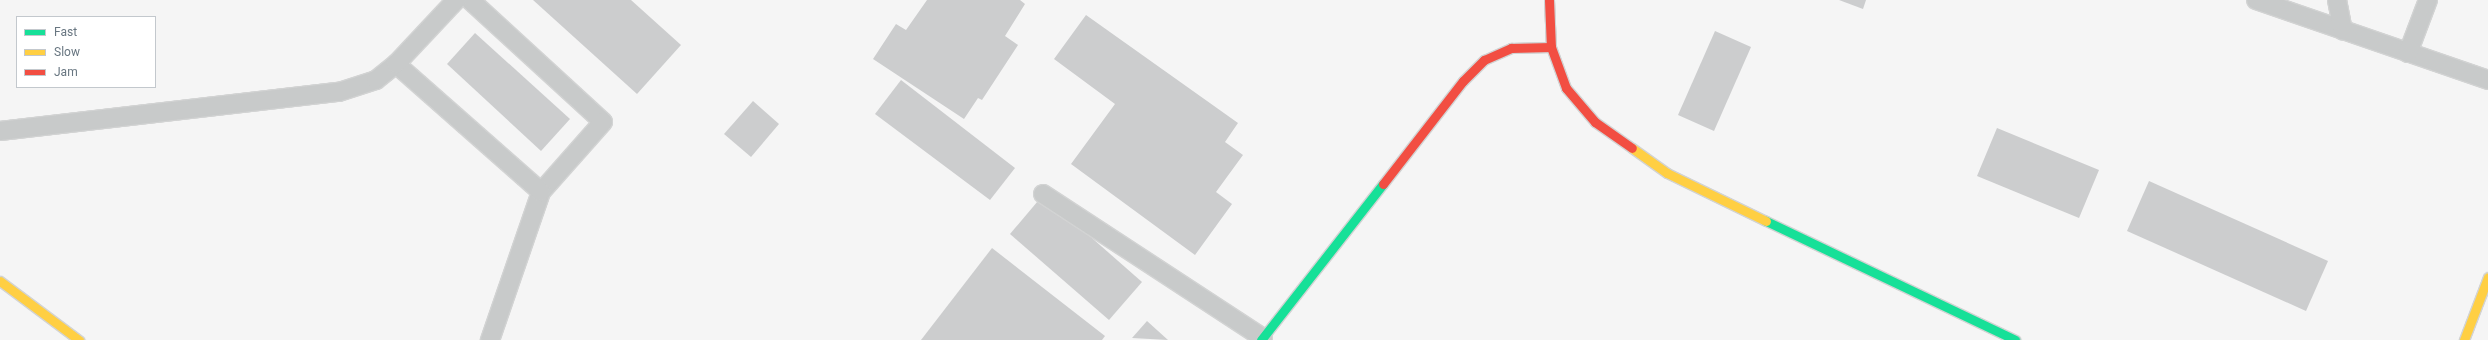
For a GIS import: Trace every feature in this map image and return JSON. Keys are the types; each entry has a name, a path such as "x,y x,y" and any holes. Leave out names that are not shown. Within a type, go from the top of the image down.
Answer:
{"main road":[{"path":"1549,0 1551,48 1566,88 1595,122 1667,173 2015,340"},
{"path":"1262,339 1478,65 1510,48 1551,48"},
{"path":"2464,340 2488,277"},
{"path":"0,280 79,340"}],"lane":[{"path":"0,131 339,92 376,80 396,64 456,0"},
{"path":"470,0 603,122 541,192 490,340"},
{"path":"2256,0 2488,80"},
{"path":"2337,0 2343,30"},
{"path":"2408,53 2428,0"},
{"path":"396,64 541,192"},
{"path":"1043,194 1262,339"}],"building":[{"path":"533,0 631,0 681,45 637,94"},
{"path":"927,0 1020,0 1025,4 1005,36 1018,45 982,100 978,98 964,119 873,59 896,24 906,30"},
{"path":"1839,0 1866,0 1863,9"},
{"path":"1086,15 1238,123 1225,142 1243,155 1216,192 1232,204 1195,255 1071,164 1115,104 1054,59"},
{"path":"1715,31 1751,47 1714,131 1678,115"},
{"path":"475,33 570,119 541,151 447,64"},
{"path":"901,80 1015,168 990,200 875,114"},
{"path":"753,101 779,124 751,157 724,134"},
{"path":"1997,128 2099,170 2079,218 1977,176"},
{"path":"2149,181 2328,261 2306,311 2127,231"},
{"path":"1043,195 1142,282 1109,320 1010,234"},
{"path":"992,248 1105,336 1102,340 921,340"},
{"path":"1147,321 1168,340 1132,338"}],"traffic: fast":[{"path":"1261,340 1383,184"},
{"path":"1766,221 2015,340"}],"traffic: slow":[{"path":"1632,148 1667,173 1766,221"},
{"path":"2464,340 2488,277"},
{"path":"0,281 79,340"}],"traffic: jam":[{"path":"1549,0 1551,47 1566,88 1595,122 1632,148"},
{"path":"1383,184 1463,81 1484,60 1511,48 1551,47"}]}
